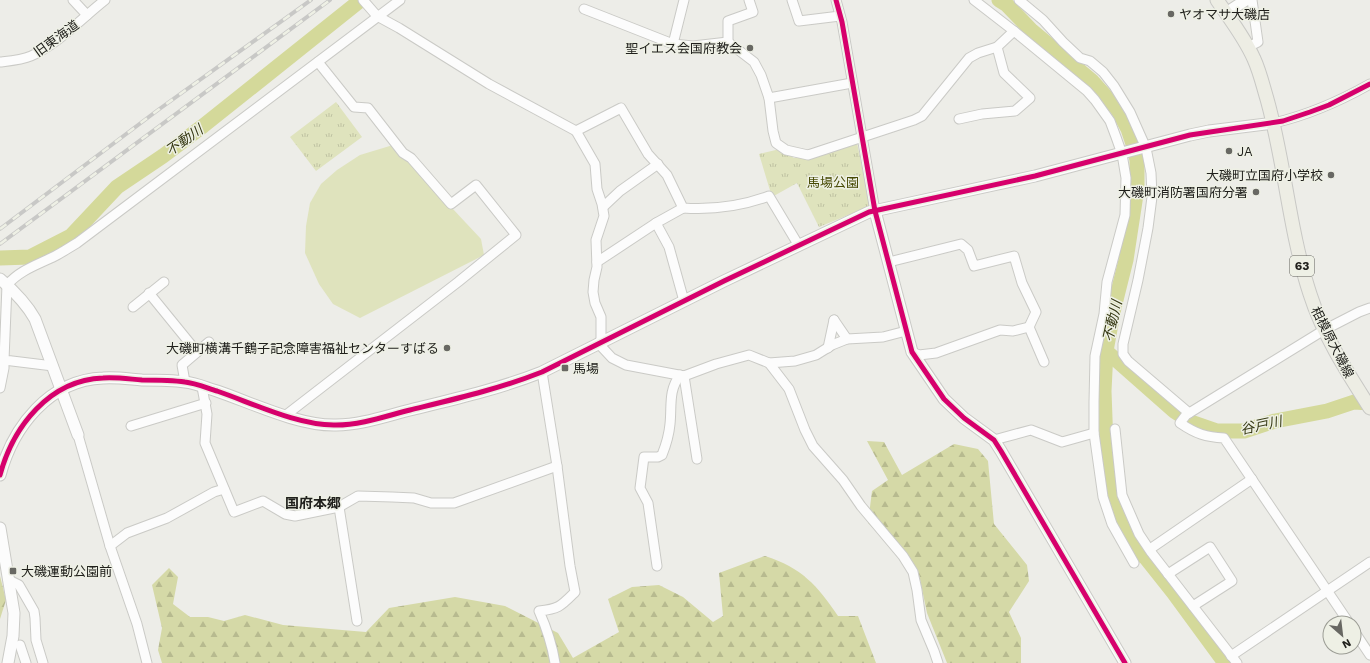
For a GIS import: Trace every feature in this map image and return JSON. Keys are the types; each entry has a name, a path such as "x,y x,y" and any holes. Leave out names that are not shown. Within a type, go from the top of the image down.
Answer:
{"main road":[{"name":"相模原大磯線","path":"1217,0 1248,47 1255,60 1262,80 1274,123 1302,266 1310,295 1324,330 1341,362 1368,405"}],"street":[{"path":"73,0 87,15"},
{"name":"旧東海道","path":"0,62 29,57 65,34 105,0"},
{"path":"364,0 377,16 489,84 576,131 595,164 597,188 603,207 604,216 596,240 596,262 593,292 595,303 601,317 600,342 612,358 626,365 682,375"},
{"path":"4,282 29,267 56,256 77,243 400,0"},
{"path":"674,44 684,0"},
{"path":"728,42 728,21 753,12 749,0"},
{"path":"792,0 799,21 840,16"},
{"path":"836,0 875,210 890,262 912,352 944,399 964,418 994,440 1125,663"},
{"path":"974,0 1087,91 1110,121 1125,154 1125,215 1108,282 1104,314 1095,356 1094,433 1103,497 1112,524 1134,563"},
{"path":"1019,0 1043,20 1080,58 1090,61 1114,86 1130,112 1145,148 1150,173 1152,197 1148,228 1138,280 1123,344 1123,354 1128,361 1188,414"},
{"path":"1226,13 1246,0"},
{"path":"1248,47 1258,42 1252,0"},
{"path":"584,9 674,44 693,46 728,42 754,62 761,75 769,98 776,144 786,150 808,155 922,116 969,58 978,53 997,47 1014,31"},
{"path":"958,120 982,114 1015,111 1030,98 1004,73 997,47"},
{"path":"286,415 458,282 516,235 476,185 451,204 411,158 403,153 368,108 354,107 318,62"},
{"path":"769,98 852,84"},
{"path":"0,475 8,450 19,430 37,409 61,388 80,382 102,378 185,382 314,424 336,425 369,420 468,396 514,383 542,372 600,342 869,212 1035,176 1125,154 1178,138 1209,131 1274,123 1329,105 1370,84"},
{"path":"576,131 621,108 648,154 667,175 684,208"},
{"path":"603,207 620,191 658,164"},
{"path":"596,262 656,223 684,208 703,210 752,202 769,196 799,246"},
{"path":"656,223 669,247 684,301"},
{"path":"890,262 961,244 968,250 974,266 1014,256 1022,283 1036,312 1029,327 1013,332 1000,330 936,353 919,355 912,352"},
{"path":"0,388 4,368 2,360 4,282"},
{"path":"4,282 22,299 35,319 53,366 78,435 110,546 137,624 147,663"},
{"path":"133,307 164,282"},
{"path":"150,293 197,352"},
{"path":"1344,615 1224,438 1208,437 1192,432 1180,423 1188,414 1324,330 1370,308"},
{"path":"828,348 834,320 847,339"},
{"path":"1029,327 1044,362"},
{"path":"658,566 648,503 640,488 644,457 658,457 662,455 670,426 674,382 682,375 749,355 769,363 795,361 816,355 847,339 883,337 906,331"},
{"path":"185,382 182,365 209,342"},
{"path":"2,360 53,366"},
{"path":"769,363 789,389 804,430 813,446 843,480 861,506 903,556 913,572 921,620 938,663"},
{"path":"542,372 575,592 562,606 552,610 539,612 548,630 555,663"},
{"path":"682,375 697,459"},
{"path":"202,387 207,414 205,443 234,512 263,501 285,514 295,516 339,507 358,496 392,496 414,498 431,503 454,503 557,466"},
{"path":"131,426 206,403"},
{"path":"1115,429 1122,495 1139,534 1234,660 1327,591 1370,562"},
{"path":"994,440 1031,430 1062,442 1094,433"},
{"path":"1150,549 1252,479"},
{"path":"110,546 127,533 167,518 214,492 224,489"},
{"path":"339,507 357,621"},
{"path":"0,528 3,562 9,580 14,613 13,636 8,663"},
{"path":"1168,574 1210,547 1232,581 1193,606"},
{"path":"9,580 19,585 34,611 36,640 43,663"},
{"path":"1362,643 1370,655"},
{"path":"20,645 26,663"}],"green space":[{"path":"336,102 362,137 316,171 290,137"},
{"name":"馬場公園","path":"857,143 870,206 819,227 797,183 772,197 759,154 780,149 794,158"},
{"path":"393,145 481,239 484,255 360,318 333,304 319,284 305,253 306,226 310,203 321,184 337,170 360,155"},
{"path":"867,441 884,442 902,475 954,444 978,449 988,461 994,524 1027,565 1029,581 1009,612 1021,638 1021,663 947,663 927,613 918,570 868,523 872,491 888,480"},
{"path":"765,556 789,566 808,579 823,595 838,616 858,616 876,663 162,663 158,650 162,628 152,585 169,568 178,577 173,604 190,617 208,617 224,621 245,615 283,625 366,632 389,608 455,597 505,606 558,633 573,658 619,632 608,599 632,587 659,585 683,597 713,622 723,616 719,573"},
{"path":"0,576 6,600 0,619"}],"waterway":[{"name":"不動川","path":"0,258 30,257 71,236 117,187 163,156 203,126 361,0"},
{"name":"不動川","path":"999,0 1007,5 1031,30 1092,81 1118,110 1128,129 1137,160 1137,188 1126,260 1114,308 1106,351 1104,391 1106,446 1112,494 1122,521 1138,552 1146,558 1173,592 1225,663"},
{"name":"谷戸川","path":"1106,351 1174,411 1191,422 1217,431 1244,431 1275,421 1327,411 1354,402 1370,403"}],"railway":[{"path":"0,229 158,110 311,0"},
{"path":"0,244 330,0"}],"cycle path":[{"path":"836,0 842,22 875,211 912,352 944,399 964,418 994,440 1125,663"},
{"path":"0,475 14,440 36,409 50,397 66,387 84,381 113,378 169,380 193,383 276,413 307,422 345,425 373,420 493,389 542,372 724,281 869,212 1035,176 1190,135 1283,121 1329,105 1370,84"}],"place":[{"name":"ヤオマサ大磯店","path":"1171,14"},
{"name":"聖イエス会国府教会","path":"750,48"},
{"name":"JA","path":"1229,151"},
{"name":"大磯町立国府小学校","path":"1331,175"},
{"name":"大磯町消防署国府分署","path":"1256,192"},
{"name":"大磯町横溝千鶴子記念障害福祉センターすばる","path":"447,348"},
{"name":"馬場","path":"565,368"},
{"name":"大磯運動公園前","path":"13,571"}],"district":[{"name":"国府本郷","path":"313,503"}]}
